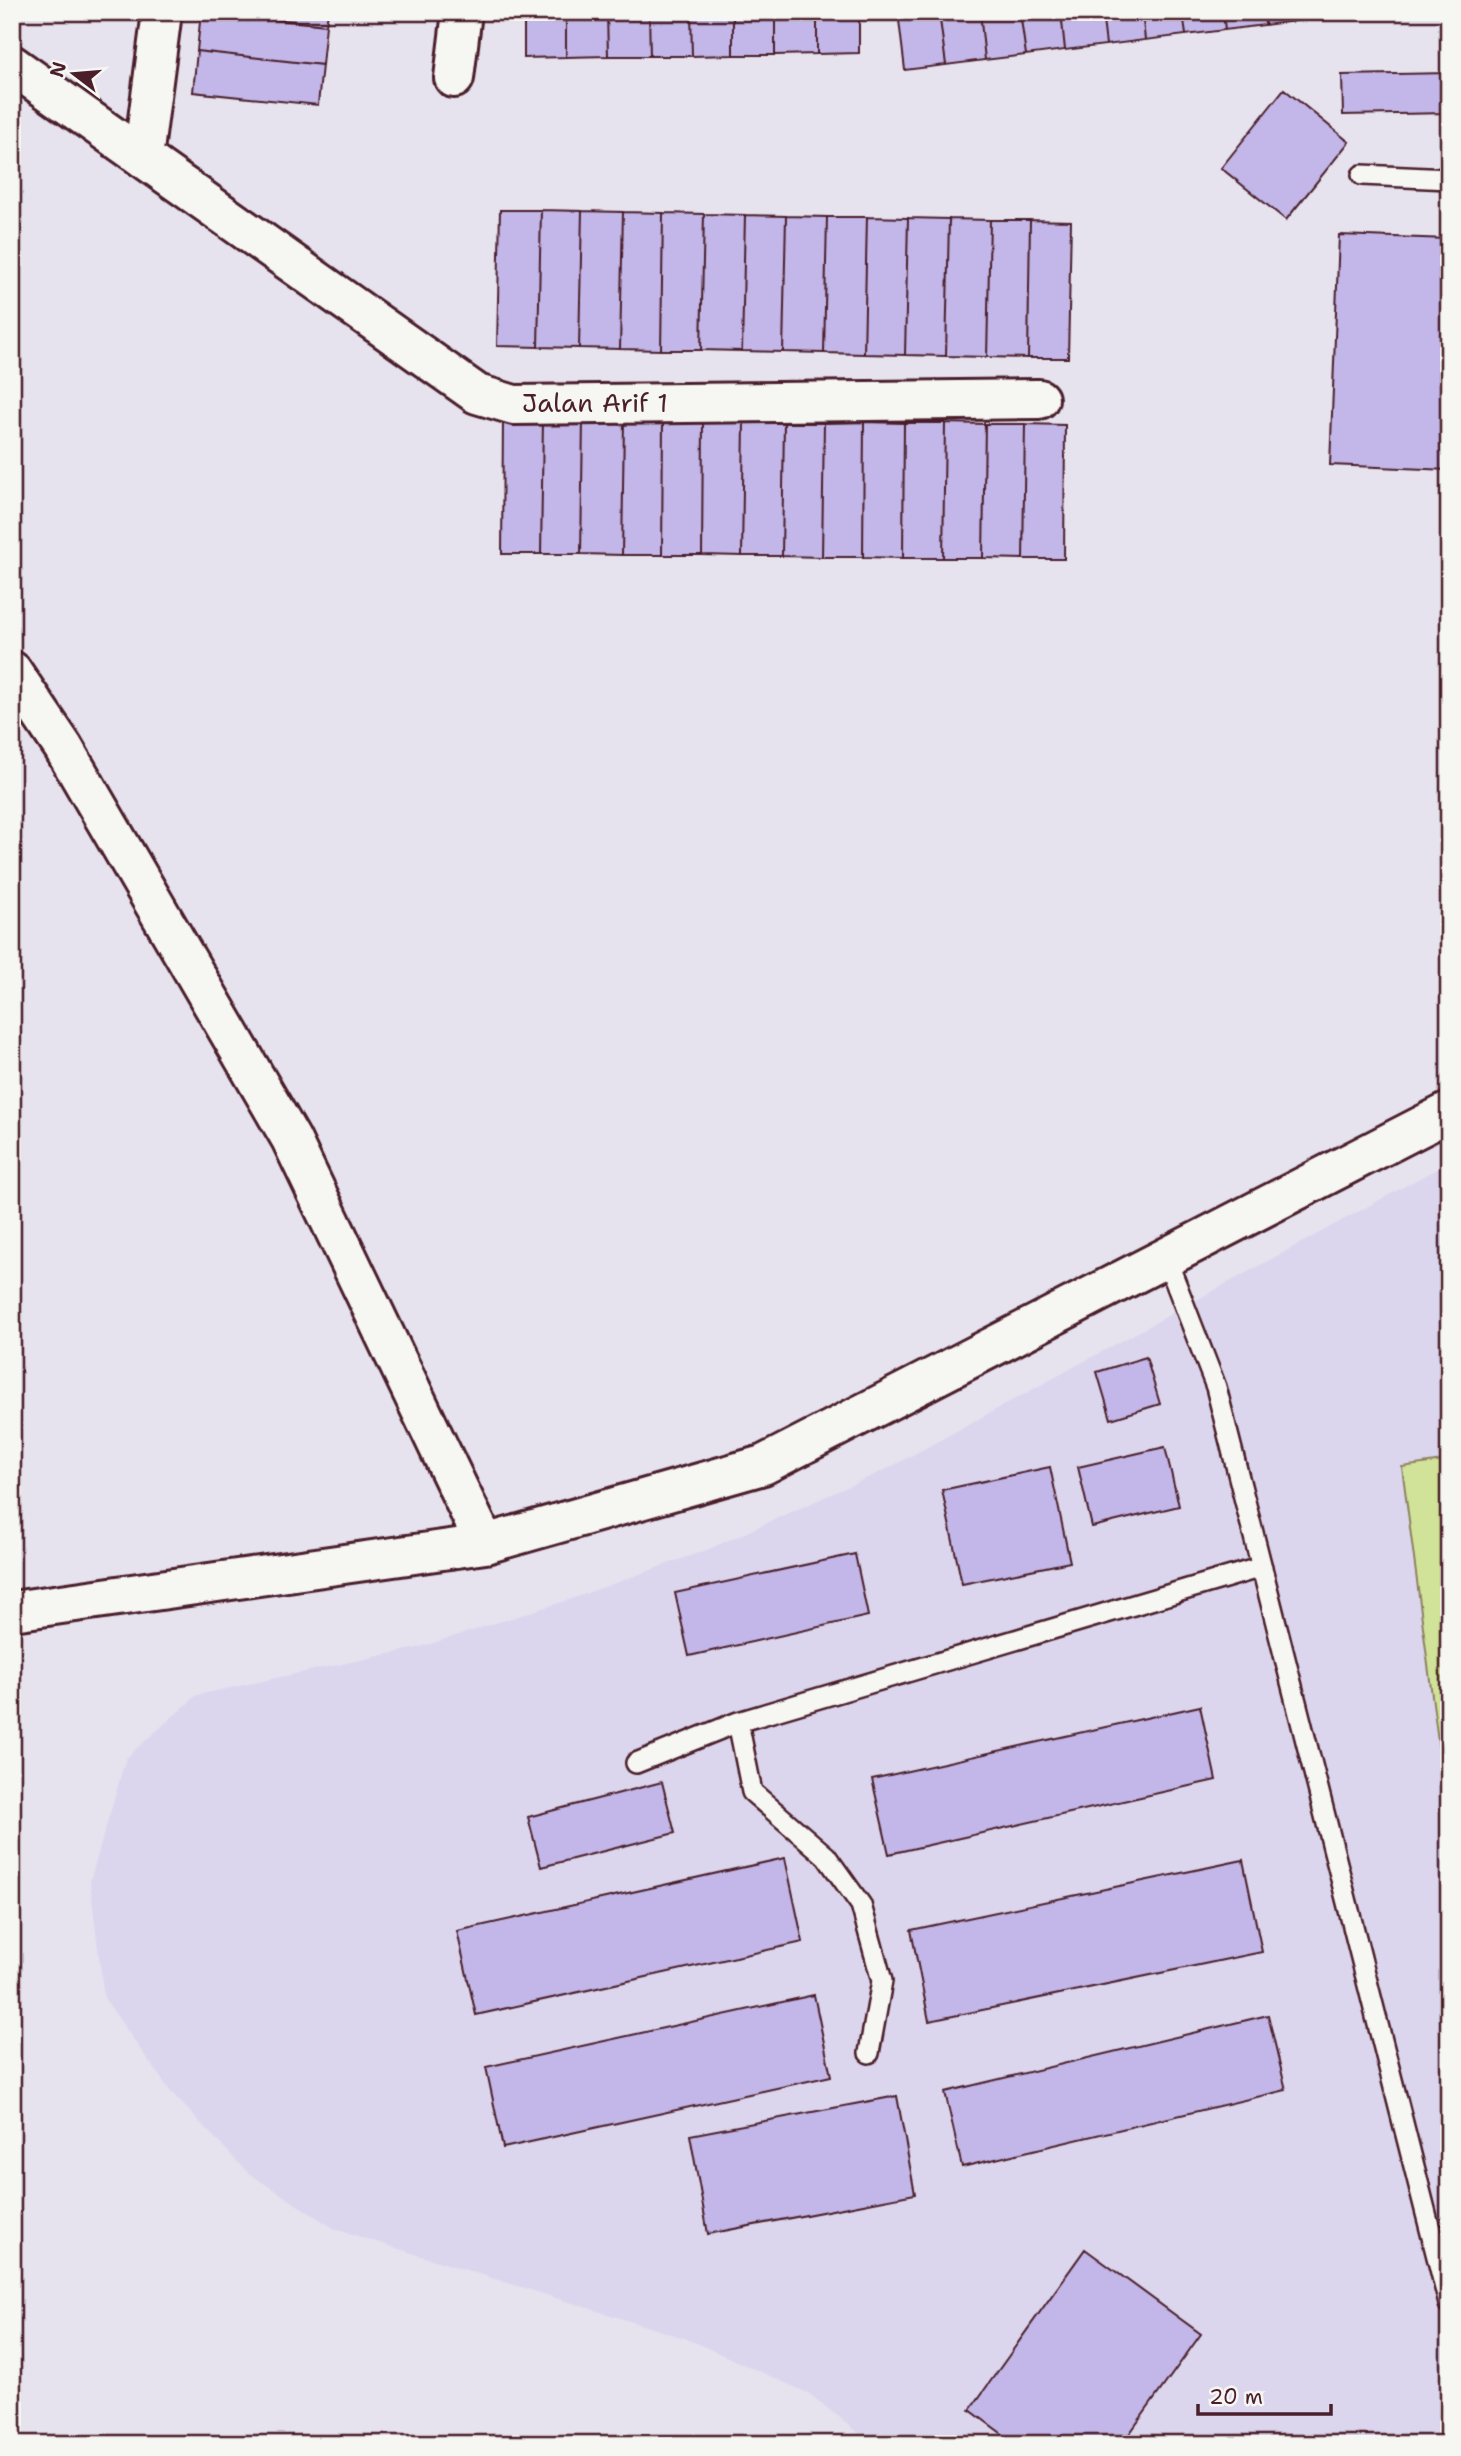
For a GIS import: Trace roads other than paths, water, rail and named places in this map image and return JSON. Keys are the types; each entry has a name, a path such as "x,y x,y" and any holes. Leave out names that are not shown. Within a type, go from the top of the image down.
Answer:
{"street":[{"path":"143,158 162,12"},
{"path":"454,78 462,12"},
{"name":"Jalan Arif 1","path":"12,65 477,394 514,405 1039,399"},
{"path":"12,671 62,747 291,1139 485,1544"},
{"path":"12,1611 485,1544 762,1465 1449,1112"}],"lane":[{"path":"1362,175 1449,178"},
{"path":"1166,1258 1216,1387 1449,2304"},
{"path":"636,1763 738,1722 1262,1567"},
{"path":"738,1722 752,1791 826,1856 861,1905 882,1981 869,2053"}]}
